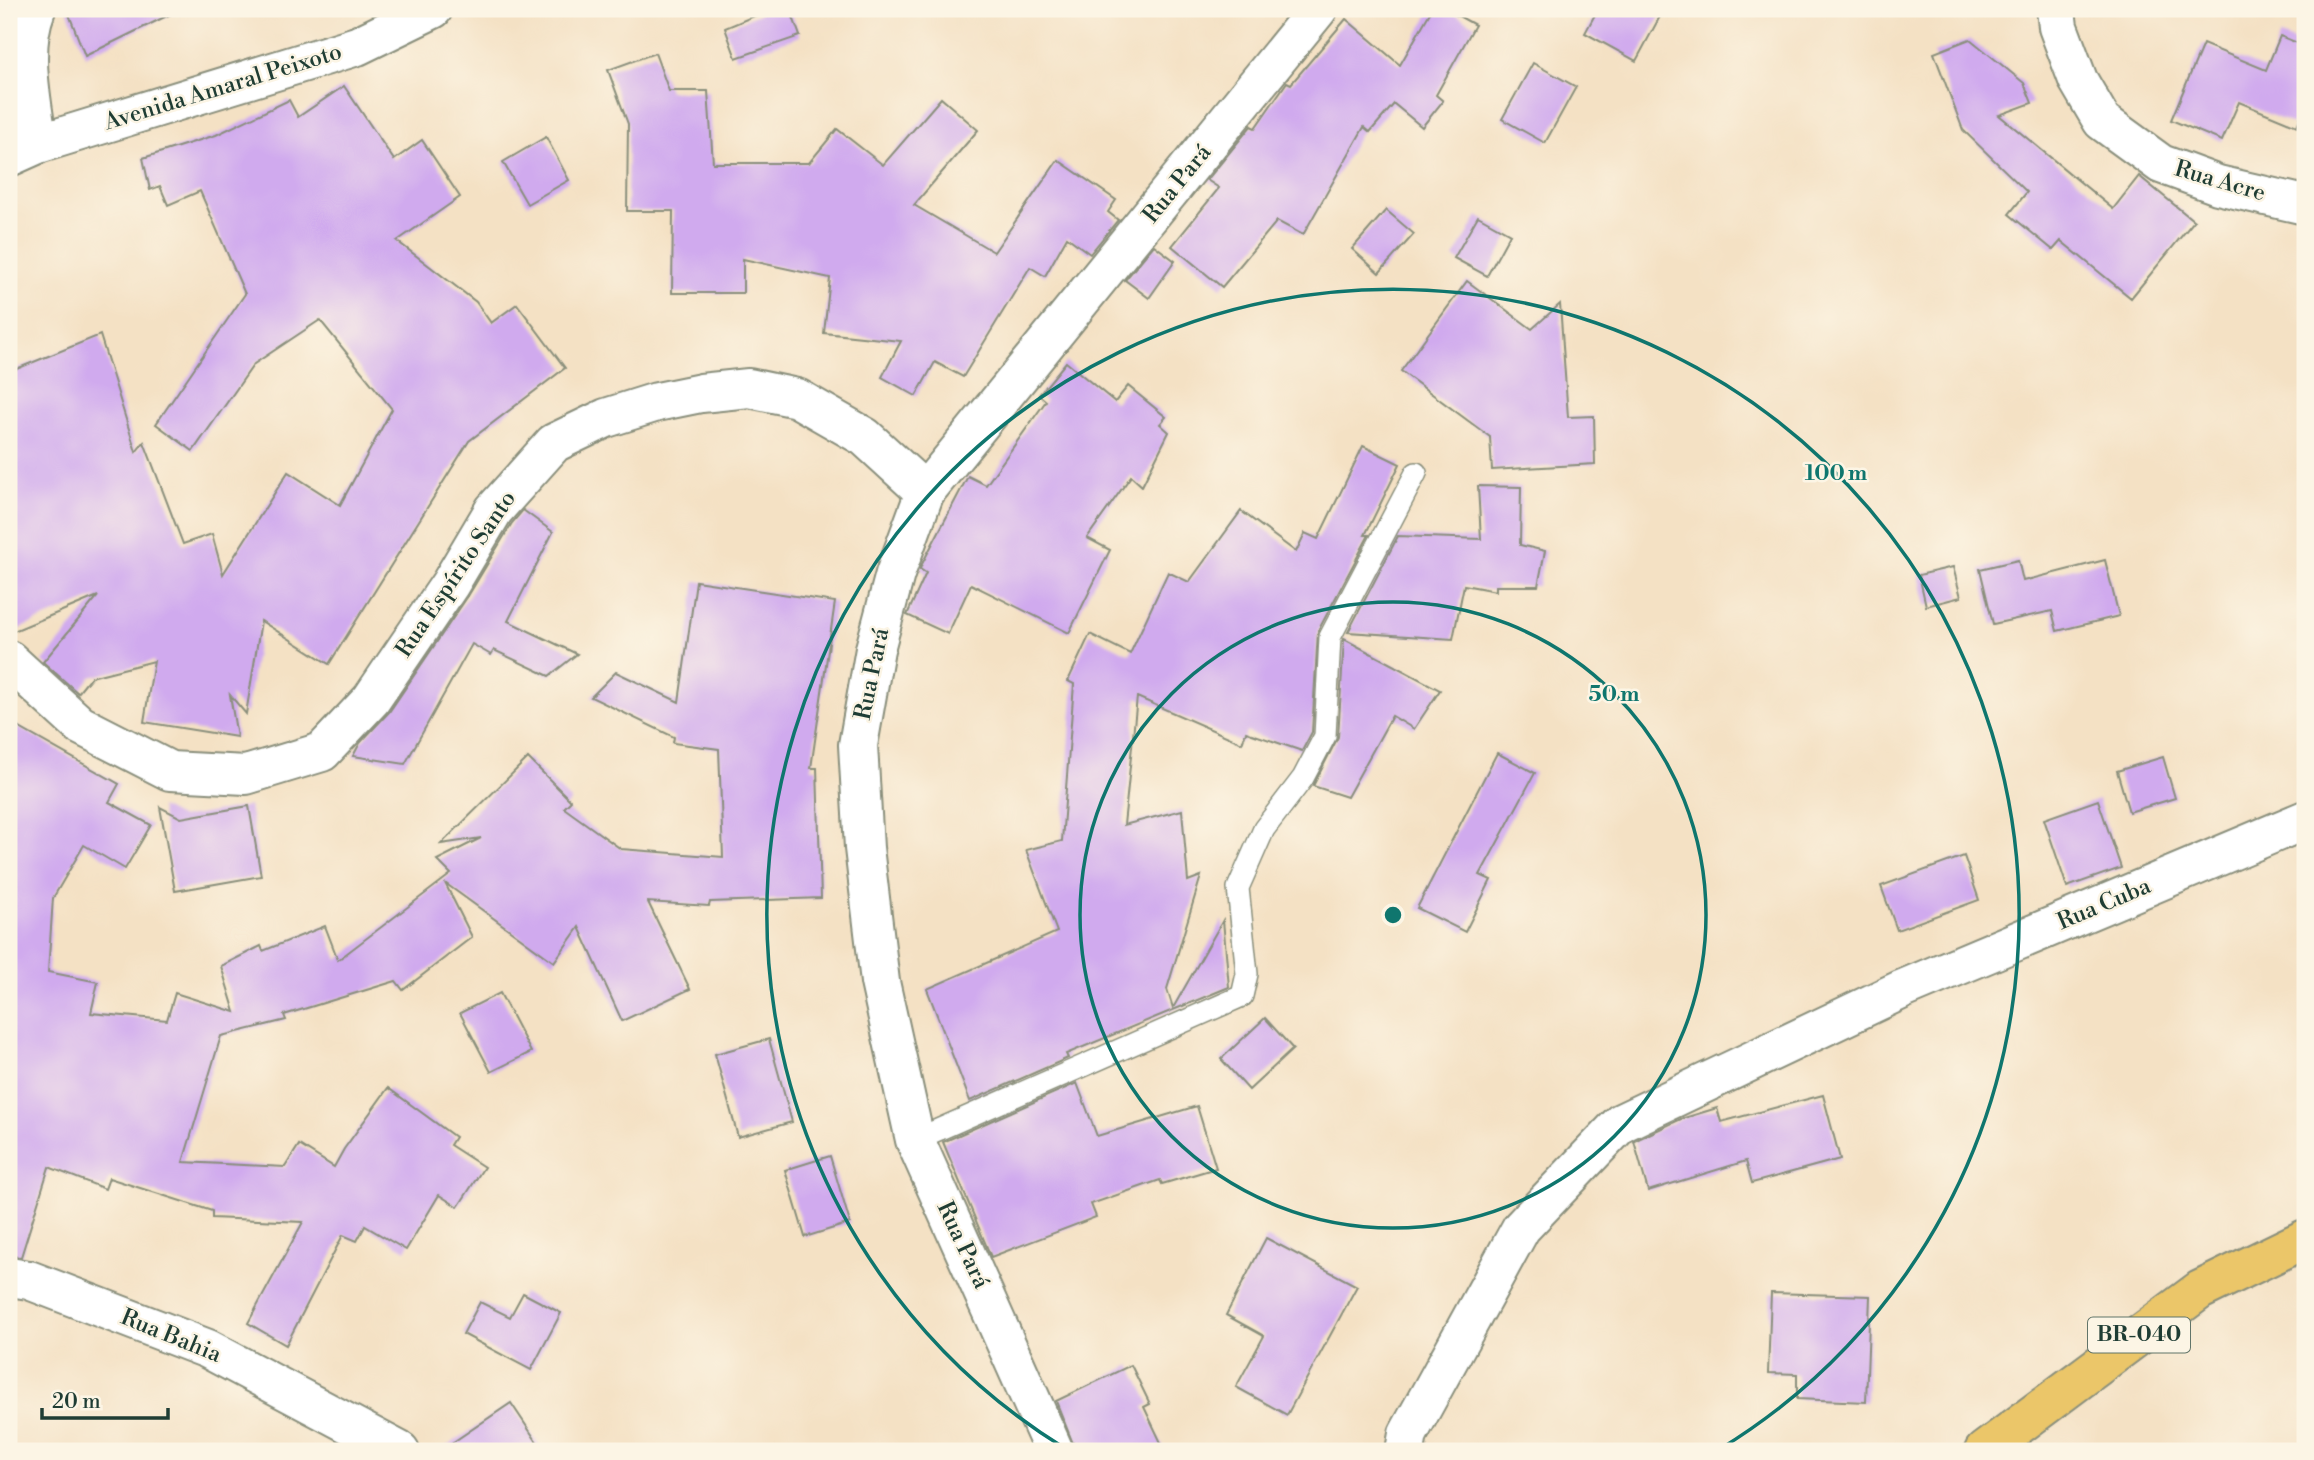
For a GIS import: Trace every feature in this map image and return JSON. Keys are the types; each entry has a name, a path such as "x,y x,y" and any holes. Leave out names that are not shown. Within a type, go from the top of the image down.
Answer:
{"highway":[{"name":"BR-040","path":"1984,1451 2200,1290 2305,1239"}],"street":[{"path":"24,150 32,19 36,9"},
{"name":"Avenida Amaral Peixoto","path":"24,150 357,46 433,9"},
{"name":"Rua Pará","path":"1054,1451 915,1140 880,982 864,848 858,745 875,649 895,574 925,492 1318,9"},
{"name":"Rua Acre","path":"2056,9 2058,27 2078,80 2102,121 2161,164 2218,185 2305,205"},
{"name":"Rua Espírito Santo","path":"9,660 79,725 170,771 246,775 322,752 371,700 450,583 494,510 554,443 606,418 657,402 701,393 749,388 797,398 865,437 925,492"},
{"name":"Rua Cuba","path":"1405,1451 1408,1434 1521,1228 1621,1123 1903,989 2305,820"},
{"name":"Rua Bahia","path":"9,1277 29,1280 208,1349 400,1451"}],"lane":[{"path":"915,1140 1242,996 1247,974 1238,888 1264,829 1303,778 1325,736 1330,637 1416,473"}],"building":[{"path":"67,9 181,9 85,56"},
{"path":"771,9 790,9 800,36 736,58 725,28"},
{"path":"1432,9 1446,9 1475,25 1436,95 1443,101 1422,127 1394,104 1370,132 1364,127 1303,235 1277,221 1222,287 1172,246 1219,188 1207,180 1251,126 1255,128 1287,82 1291,84 1346,19 1400,65"},
{"path":"1598,9 1664,9 1636,61 1585,33"},
{"path":"2280,36 2305,46 2305,105 2297,126 2239,102 2222,141 2171,120 2203,44 2266,70"},
{"path":"1970,39 2024,83 2032,103 1999,115 2113,209 2139,176 2194,221 2131,298 2061,241 2053,250 2009,214 2027,192 1963,130 1934,53"},
{"path":"655,53 669,91 708,91 713,163 809,163 837,129 883,165 941,98 978,130 914,205 994,252 1058,160 1116,200 1108,212 1118,220 1090,254 1067,237 1045,276 1030,267 963,377 935,362 916,396 882,377 901,341 824,333 830,278 743,259 743,293 672,293 673,211 627,211 628,124 608,70"},
{"path":"1533,63 1576,87 1545,143 1502,119"},
{"path":"344,86 394,160 422,140 460,197 397,241 476,302 491,323 517,304 565,368 469,441 329,664 261,621 246,714 230,695 237,737 144,722 154,661 91,677 78,693 43,662 98,596 9,633 9,372 100,335 136,452 144,442 183,544 212,534 223,574 288,472 340,505 392,409 320,320 254,364 193,451 156,424 245,294 200,191 168,205 160,186 150,190 143,158 216,135 289,100 298,117"},
{"path":"546,137 569,180 527,204 503,162"},
{"path":"1386,210 1414,234 1379,273 1352,249"},
{"path":"1478,216 1510,234 1487,276 1454,258"},
{"path":"1154,245 1175,261 1149,298 1125,280"},
{"path":"1467,281 1532,329 1560,304 1568,417 1594,416 1595,464 1492,470 1490,437 1401,371"},
{"path":"1066,362 1115,402 1128,386 1166,417 1160,424 1169,432 1142,486 1131,476 1087,538 1110,550 1069,633 971,584 948,634 907,615 926,573 920,569 922,564 968,476 986,485 1046,401 1039,395"},
{"path":"1363,446 1400,464 1365,535 1369,535 1318,631 1312,732 1302,751 1246,732 1242,743 1137,697 1124,825 1182,810 1188,881 1201,876 1167,989 1173,1008 1223,920 1229,987 1066,1054 1068,1058 970,1101 927,989 1057,932 1026,850 1062,841 1074,684 1068,681 1090,634 1130,654 1168,572 1189,582 1241,511 1296,552 1305,533 1318,539"},
{"path":"1478,486 1521,487 1520,545 1545,551 1538,586 1496,586 1496,591 1464,585 1453,639 1348,632 1398,536 1481,539"},
{"path":"523,510 553,532 508,621 577,654 549,676 494,650 491,655 472,644 405,764 353,756 360,743 389,712"},
{"path":"2018,560 2023,581 2105,560 2119,616 2057,631 2052,611 1993,624 1980,569"},
{"path":"1953,567 1961,597 1926,606 1919,575"},
{"path":"696,581 835,602 811,768 817,768 821,898 710,902 709,906 648,902 690,989 622,1021 579,927 554,962 445,883 472,937 403,990 396,981 284,1015 286,1020 221,1036 183,1162 285,1167 299,1145 334,1167 388,1088 455,1137 450,1145 484,1167 458,1207 439,1195 406,1250 365,1226 357,1241 343,1235 286,1345 248,1323 303,1222 212,1218 212,1211 109,1178 105,1189 49,1167 21,1257 9,1256 9,722 119,784 109,802 151,825 125,869 84,845 53,898 48,972 98,982 91,1013 167,1020 175,993 235,1012 221,966 261,946 263,951 325,926 338,960 451,874 437,860 481,838 441,844 528,758 571,801 564,808 621,849 723,857 719,749 673,743 674,737 591,697 616,672 679,702"},
{"path":"1344,639 1440,690 1414,729 1392,716 1347,797 1313,786 1338,737"},
{"path":"1497,753 1535,773 1480,875 1491,880 1465,932 1417,908"},
{"path":"2163,757 2175,798 2129,812 2117,771"},
{"path":"2098,800 2121,868 2067,887 2044,819"},
{"path":"249,806 261,876 175,891 160,807 181,818"},
{"path":"1964,856 1979,900 1897,930 1881,886"},
{"path":"500,993 531,1052 491,1072 460,1013"},
{"path":"1265,1018 1293,1049 1249,1090 1221,1059"},
{"path":"769,1039 792,1122 738,1137 715,1054"},
{"path":"1077,1083 1097,1136 1197,1106 1216,1168 1162,1184 1160,1180 1091,1204 1096,1217 991,1257 943,1142"},
{"path":"1823,1095 1840,1159 1752,1183 1746,1161 1648,1191 1634,1141 1681,1119 1717,1108 1721,1122"},
{"path":"830,1156 850,1223 805,1237 785,1170"},
{"path":"1266,1238 1357,1286 1287,1415 1236,1387 1264,1336 1226,1315"},
{"path":"523,1293 561,1313 531,1370 463,1334 480,1302 510,1317"},
{"path":"1771,1293 1870,1296 1866,1402 1797,1399 1797,1374 1768,1373"},
{"path":"1131,1365 1150,1404 1144,1407 1165,1451 1076,1451 1056,1401"},
{"path":"511,1403 543,1451 440,1451"}]}
